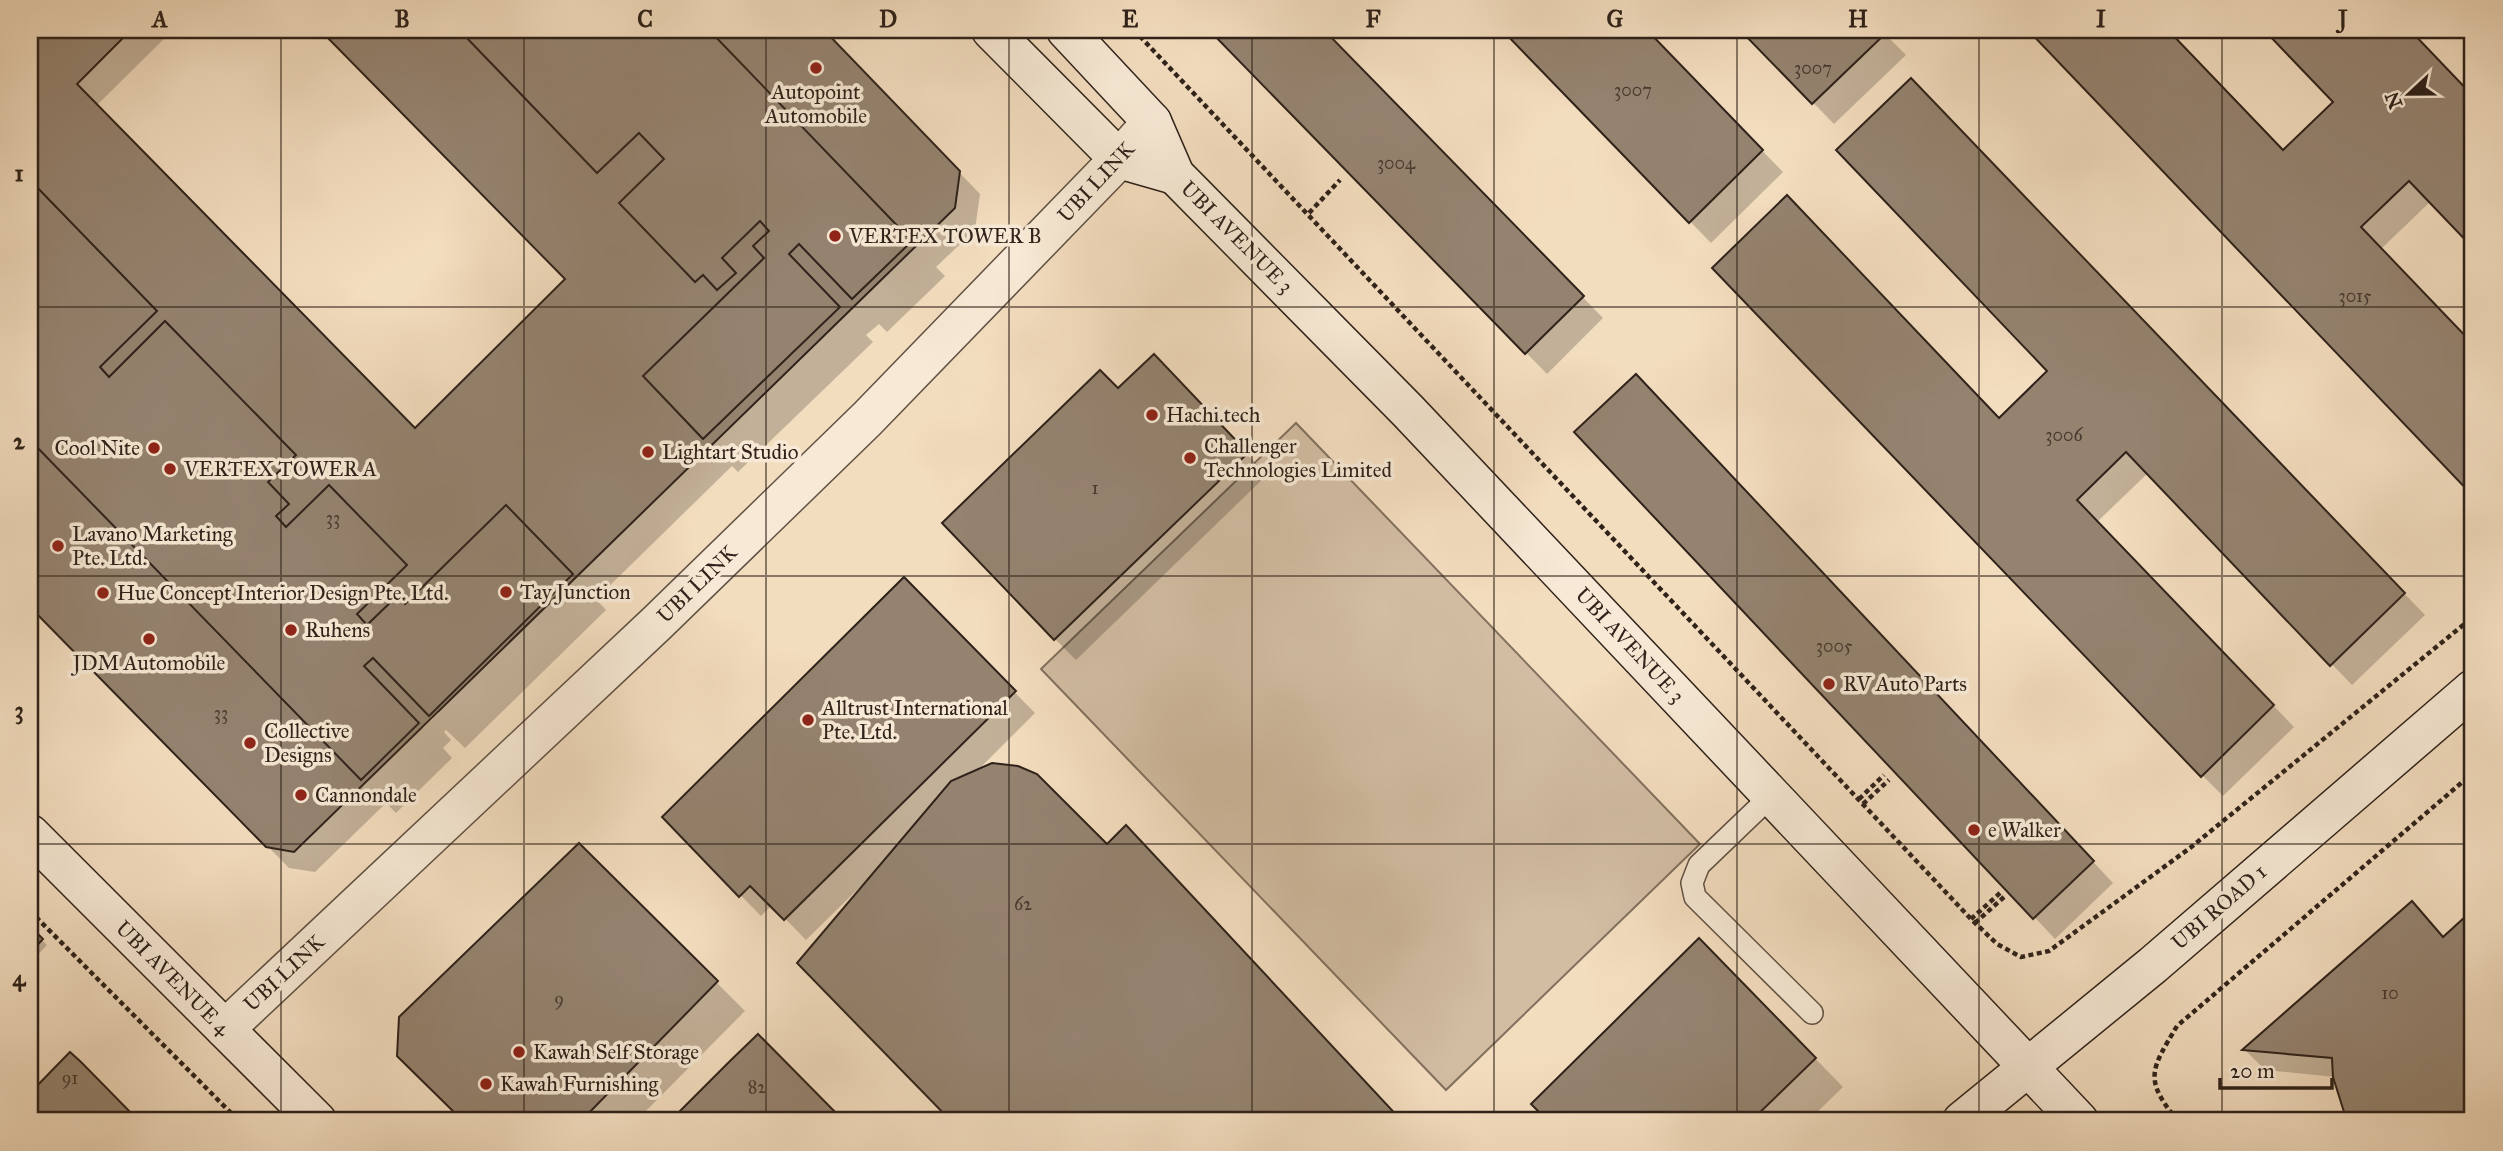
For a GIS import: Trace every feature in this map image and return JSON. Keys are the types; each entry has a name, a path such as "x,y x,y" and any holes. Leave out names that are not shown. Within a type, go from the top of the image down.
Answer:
{"street":[{"name":"UBI AVENUE 3","path":"991,30 1119,159 1175,175"},
{"name":"UBI AVENUE 3","path":"1066,30 1152,122 1175,175 1417,421 2079,1121"},
{"name":"UBI LINK","path":"225,1029 684,597 867,419 1152,122"},
{"name":"UBI ROAD 1","path":"1962,1121 2152,965 2473,690"},
{"name":"UBI AVENUE 4","path":"30,834 317,1121"}],"lane":[{"path":"1772,795 1699,864 1692,883 1695,897 1812,1013"}],"path":[{"path":"1135,30 1973,921 1997,944 2021,957 2049,951 2190,848 2473,617"},
{"path":"1308,213 1340,180"},
{"path":"2178,1121 2165,1105 2153,1082 2158,1058 2177,1026 2473,773"},
{"path":"1861,802 1884,775"},
{"path":"1861,802 1889,780"},
{"path":"1973,921 2002,895"},
{"path":"30,911 239,1121"}],"shaded area":[{"path":"1296,423 1700,844 1446,1090 1041,669"}],"building":[{"path":"30,30 131,30 77,84 415,428 565,279 320,30 824,30 960,171 955,208 294,852 266,847 30,607"},
{"name":"VERTEX TOWER B","path":"465,30 709,30 912,241 852,299 799,244 789,254 840,307 703,439 643,376 764,258 753,246 769,231 760,221 722,258 736,273 717,290 703,275 695,282 619,203 664,159 639,133 597,173 462,33"},
{"path":"1209,30 1324,30 1584,296 1525,354"},
{"path":"1502,30 1647,30 1763,150 1689,223"},
{"path":"1740,30 1883,30 1886,33 1812,104"},
{"path":"2028,30 2168,30 2283,150 2333,102 2264,30 2410,30 2473,96 2473,248 2409,181 2361,227 2473,344 2473,496"},
{"path":"1911,78 2405,593 2330,666 2126,452 2077,500 2274,705 2201,777 1712,268 1787,195 1999,418 2047,371 1836,150"},
{"name":"VERTEX TOWER A","path":"30,180 157,311 100,367 109,377 165,321 296,455 268,482 289,504 276,516 286,527 329,485 407,565 357,614 367,625 397,596 405,604 506,505 573,574 429,716 373,658 364,666 419,723 361,780 30,440"},
{"path":"1154,354 1248,453 1054,640 942,523 1100,370 1118,388"},
{"path":"1636,374 2094,861 2033,919 1574,432"},
{"path":"904,577 1016,691 784,920 750,886 739,897 662,817"},
{"path":"992,763 1018,766 1037,774 1107,844 1126,825 1402,1121 951,1121 797,963 951,781"},
{"path":"579,843 718,981 581,1121 463,1121 397,1056 399,1017"},
{"path":"2412,901 2443,937 2465,917 2471,923 2473,921 2473,1121 2335,1121 2345,1115 2333,1077 2332,1058 2242,1050"},
{"path":"30,926 43,939 30,953"},
{"path":"1699,938 1816,1058 1751,1121 1548,1121 1531,1104"},
{"path":"758,1034 844,1121 670,1121 729,1062"},
{"path":"70,1052 139,1121 30,1121 30,1093"}],"place":[{"name":"Autopoint Automobile","path":"816,68"},
{"name":"VERTEX TOWER B","path":"835,236"},
{"name":"Hachi.tech","path":"1152,415"},
{"name":"Cool Nite","path":"154,448"},
{"name":"Lightart Studio","path":"648,452"},
{"name":"Challenger Technologies Limited","path":"1190,458"},
{"name":"VERTEX TOWER A","path":"170,469"},
{"name":"Lavano Marketing Pte. Ltd.","path":"58,546"},
{"name":"Tay Junction","path":"506,592"},
{"name":"Hue Concept Interior Design Pte. Ltd.","path":"103,593"},
{"name":"Ruhens","path":"291,630"},
{"name":"JDM Automobile","path":"149,639"},
{"name":"RV Auto Parts","path":"1829,684"},
{"name":"Alltrust International Pte. Ltd.","path":"808,720"},
{"name":"Collective Designs","path":"250,743"},
{"name":"Cannondale","path":"301,795"},
{"name":"e Walker","path":"1974,830"},
{"name":"Kawah Self Storage","path":"519,1052"},
{"name":"Kawah Furnishing","path":"486,1084"}]}
